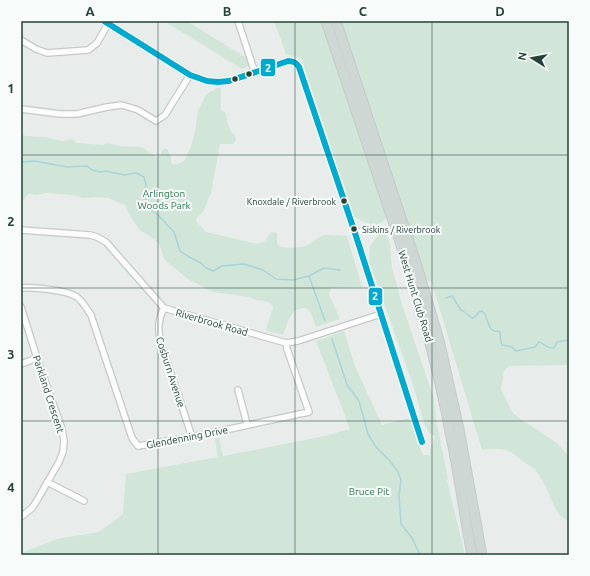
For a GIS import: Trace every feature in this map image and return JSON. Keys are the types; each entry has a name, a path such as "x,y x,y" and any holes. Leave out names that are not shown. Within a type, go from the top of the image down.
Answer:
{"main road":[{"name":"West Hunt Club Road","path":"326,21 409,269 432,348 450,431 472,555"},
{"name":"West Hunt Club Road","path":"336,21 417,266 441,346 460,429 482,555"}],"street":[{"path":"238,21 255,73"},
{"path":"21,40 46,53 88,50 97,44 106,22 190,75 207,81 218,82 229,81 288,61 296,63 299,67 355,233 422,442"},
{"path":"21,109 60,114 77,114 122,105 138,110 156,121 165,115 190,75"},
{"name":"Riverbrook Road","path":"21,230 90,235 97,237 106,242 164,308 286,343 298,341 381,314"},
{"path":"355,233 370,230"},
{"name":"Glendenning Drive","path":"21,288 61,291 78,297 85,305 91,315 132,438 138,446 192,437 247,424 309,412 286,343"},
{"name":"Parkland Crescent","path":"21,307 62,429 64,441 63,452 59,462 32,508 21,517"},
{"name":"Cosburn Avenue","path":"164,308 161,314 158,329 160,340 192,437"},
{"path":"21,364 37,358"},
{"path":"238,390 247,424"},
{"path":"47,482 84,501"}],"green space":[{"path":"164,21 187,21 243,56 247,56 249,63 248,66 242,69"},
{"path":"274,21 322,21 386,213 386,218 379,224 370,224 353,216 301,58 286,54"},
{"path":"340,21 569,21 569,365 509,366 504,371 501,389 512,412 557,443 569,457 569,522 559,514 543,482 534,469 514,454 505,450 482,450 432,282 426,280"},
{"name":"Arlington Woods Park","path":"217,88 221,88 221,110 226,113 231,132 235,135 236,139 234,144 220,144 211,194 204,210 197,217 196,221 206,232 258,244 265,240 270,233 274,232 277,233 277,242 280,247 293,248 306,246 324,235 347,236 362,287 331,288 329,294 340,319 316,327 311,313 306,308 301,308 296,310 290,317 283,335 266,330 273,307 271,304 266,301 255,300 249,297 213,292 188,279 166,261 160,246 155,240 140,230 131,218 125,205 108,198 83,198 72,195 45,193 38,195 29,194 21,202 21,135 63,141 71,139 77,143 103,145 108,143 119,146 142,147 156,157 160,156 162,150 167,149 171,157 171,162 176,165 184,161 190,149 195,132 198,110 206,95"},
{"name":"Bruce Pit","path":"382,230 385,232 390,243 392,268 402,304 434,399 436,420 448,478 447,480 465,555 21,555 21,553 57,539 99,532 123,514 126,474 218,457 215,439 219,438 223,456 325,436 350,429 316,341 344,331 355,366 382,425 410,418 423,455 430,455 430,450 435,436 429,433 425,426 412,382 369,261 370,246"}],"waterway":[{"path":"21,162 35,161 67,167 87,166 92,170 100,172 106,171 124,175 136,173 144,177 146,184 144,195 148,207 174,232 180,251 213,271 222,266 244,264 263,270 276,279 293,280 309,276 324,268 340,270"},
{"path":"309,276 325,321"},
{"path":"446,298 452,296 461,310 472,318 482,311 486,316 491,329 500,332 502,345 512,347 516,351 535,347 539,342 548,347 554,348 557,342 569,340"},
{"path":"332,339 347,385 359,401 368,434 376,447 390,461 398,472 401,480 399,495 401,524 412,538 420,555"}],"transit line":[{"name":"2","path":"104,21 190,75 207,81 229,81 288,61 294,62 298,65 355,233 422,442"}],"place":[{"name":"Knoxdale / Riverbrook","path":"344,201"},
{"name":"Siskins / Riverbrook","path":"354,229"}]}
